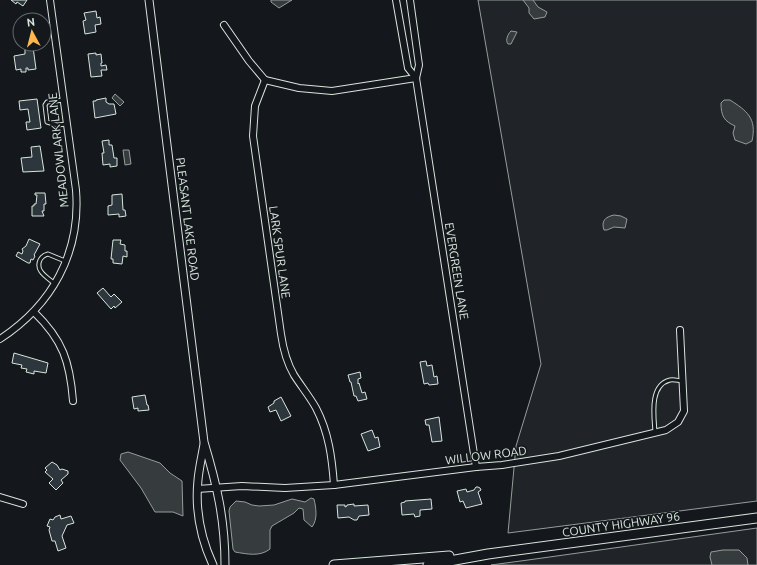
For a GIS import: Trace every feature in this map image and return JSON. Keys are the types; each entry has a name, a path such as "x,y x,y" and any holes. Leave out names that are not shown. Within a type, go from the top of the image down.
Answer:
{"main road":[{"name":"COUNTY HIGHWAY 96","path":"428,565 488,554 757,518"},
{"name":"COUNTY HIGHWAY 96","path":"334,565 387,560 488,554"}],"street":[{"name":"MEADOWLARK LANE","path":"0,339 24,322 34,312 55,284 66,262 74,232 77,199 50,0"},
{"name":"PLEASANT LAKE ROAD","path":"149,0 204,442 217,488 224,538 225,565"},
{"name":"EVERGREEN LANE","path":"396,0 408,68 416,78"},
{"name":"EVERGREEN LANE","path":"410,0 419,65 416,78 476,467"},
{"path":"224,25 249,61 265,80 297,88 332,91 416,78"},
{"name":"LARK SPUR LANE","path":"265,80 255,106 253,136 280,334 289,366 316,408 327,436 332,458 334,485"},
{"path":"34,312 48,326 62,347 70,371 73,401"},
{"name":"WILLOW ROAD","path":"197,489 242,486 285,488 334,485 502,465 552,458 666,430 673,427 678,422 684,411 680,330"},
{"name":"PLEASANT LAKE ROAD","path":"204,442 197,489 198,508 203,540 213,565"},
{"path":"0,497 23,504"}],"lane":[{"path":"64,100 45,103 46,120 52,124 67,124"},
{"path":"55,284 40,272 39,262 42,256 48,254 66,262"},
{"path":"655,432 654,401 656,393 662,385 670,380 683,381"}],"shaded area":[{"path":"271,0 292,0 279,8 271,2"},
{"path":"478,0 757,0 757,501 508,533 516,446 541,364"},
{"path":"523,0 533,0 538,7 547,12 545,17 534,19 529,13 529,8"},
{"path":"511,31 517,32 511,44 508,44 507,37"},
{"path":"115,94 124,102 120,106 112,98"},
{"path":"724,100 730,100 749,116 753,126 752,141 746,144 735,140 733,133 735,126 728,122 723,115 721,103"},
{"path":"123,150 129,150 131,164 125,165"},
{"path":"614,215 627,219 625,228 614,227 604,230 604,220"},
{"path":"128,452 160,463 170,473 182,481 183,516 173,512 155,512 141,488 120,460 121,454"},
{"path":"311,498 314,499 316,513 315,521 312,527 304,520 303,509 299,508 294,513 272,526 270,530 270,549 266,552 249,554 235,552 233,549 229,511 230,507 236,501 259,506 274,505 292,499 305,502"},
{"path":"757,528 757,565 491,565 528,560"},
{"path":"739,550 747,558 748,565 712,565 710,557 711,552"}],"building":[{"path":"11,0 27,0 23,6 17,2 16,4"},
{"path":"96,11 97,18 100,17 101,24 95,25 96,32 85,34 83,21 86,20 84,13"},
{"path":"25,52 34,52 36,69 28,70 28,68 26,68 26,72 21,72 21,69 16,70 14,56 25,54"},
{"path":"96,53 96,55 101,54 101,66 106,65 107,70 101,70 102,76 91,77 88,54"},
{"path":"106,98 106,102 109,104 114,104 116,114 95,118 93,101"},
{"path":"37,99 41,128 27,130 26,122 30,122 28,109 20,110 19,101"},
{"path":"109,140 109,145 112,145 114,158 117,158 117,166 110,167 110,164 103,165 102,153 104,153 102,141"},
{"path":"40,146 44,171 23,172 21,158 32,157 31,147"},
{"path":"35,193 45,193 46,204 44,204 44,211 42,211 44,216 32,216 32,206 36,204 37,195 35,195"},
{"path":"122,194 123,210 125,210 126,216 119,217 119,214 108,215 108,206 112,205 112,195"},
{"path":"29,239 40,244 33,260 31,259 30,263 28,263 16,256 18,252 22,254 22,249 26,246"},
{"path":"113,240 121,240 120,244 125,245 127,257 123,256 122,264 113,263 113,259 111,259"},
{"path":"103,288 111,297 114,294 122,302 115,308 114,306 111,309 97,293"},
{"path":"14,353 48,363 46,373 34,371 34,374 26,372 27,369 21,368 22,365 12,363"},
{"path":"426,361 427,366 432,365 434,377 437,376 438,384 424,384 420,362"},
{"path":"360,372 361,378 358,379 358,384 359,383 362,393 365,392 367,399 358,401 356,396 354,396 348,375"},
{"path":"145,395 149,410 138,411 138,408 134,409 132,397"},
{"path":"281,397 291,416 281,421 276,410 270,412 268,407"},
{"path":"439,417 442,441 432,442 429,425 426,425 425,420"},
{"path":"372,430 375,438 378,437 380,447 368,451 361,434"},
{"path":"52,462 57,465 60,470 62,469 68,471 68,474 61,480 63,483 56,490 49,483 53,479 45,472 47,470 45,468"},
{"path":"476,487 480,488 481,490 478,492 482,504 466,508 463,501 460,502 457,491 466,489 467,492 474,490"},
{"path":"431,499 432,509 420,510 420,516 415,517 414,514 402,515 401,503 405,501"},
{"path":"354,504 354,506 368,505 369,515 359,516 357,520 349,517 338,518 337,505 345,505 345,507 347,505"},
{"path":"60,515 61,519 71,516 74,523 67,525 62,536 66,548 58,551 55,541 52,541 49,530 50,527 47,526 50,519 53,520 55,517"}]}
